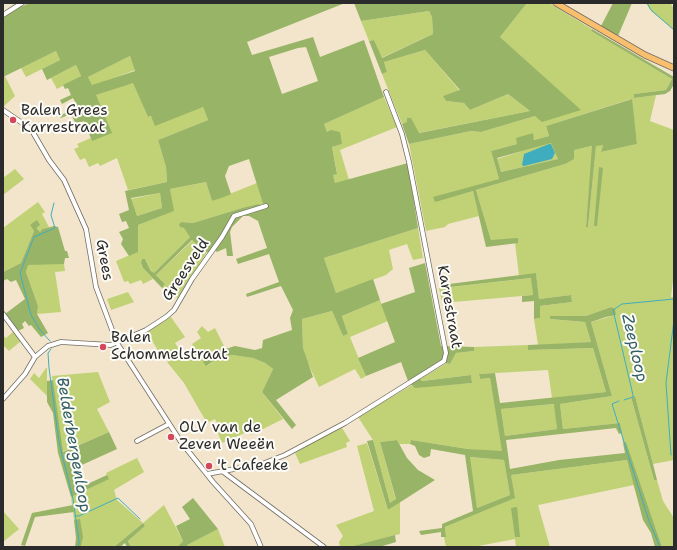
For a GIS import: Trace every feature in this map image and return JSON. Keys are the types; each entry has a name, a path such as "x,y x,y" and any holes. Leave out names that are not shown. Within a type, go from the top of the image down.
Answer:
{"main road":[{"path":"556,3 645,55 674,68"}],"street":[{"path":"3,15 22,3"},
{"name":"Karrestraat","path":"207,474 270,462 305,446 441,364 446,357 405,146 386,92"},
{"name":"Grees","path":"3,110 30,130 64,180 86,229 96,287 117,342 169,424 207,474 251,524 261,547"},
{"name":"Greesveld","path":"35,357 42,350 54,343 107,346 146,330 170,314 219,242 234,216 266,206"},
{"path":"3,314 35,357 25,374 3,399"},
{"path":"137,441 169,424"},
{"path":"222,471 324,547"}],"green space":[{"path":"16,3 20,3 23,6 29,3 345,3 247,42 252,55 313,37 320,57 364,40 384,97 324,124 327,132 331,130 340,132 342,144 332,147 337,174 333,175 335,183 408,163 418,228 324,258 336,293 373,279 380,300 342,316 348,334 343,336 332,311 302,319 303,348 313,377 276,400 296,425 292,429 262,392 273,369 265,363 253,358 232,355 217,359 206,366 203,362 216,352 235,346 255,350 262,348 263,340 292,330 290,318 293,310 281,286 247,297 246,294 279,282 269,254 238,264 236,259 267,248 258,221 249,216 243,216 232,227 230,232 233,256 227,256 226,248 217,252 214,249 209,253 192,240 156,275 165,284 162,288 143,268 141,263 142,259 145,259 151,271 154,273 190,237 184,228 180,227 179,224 182,222 193,223 259,204 261,208 264,207 249,159 229,166 225,176 231,194 224,197 212,201 206,182 170,189 174,211 138,225 138,252 129,256 121,244 123,239 119,232 129,228 126,221 122,222 119,214 129,210 125,191 167,182 166,167 158,140 208,120 203,107 155,126 151,116 148,117 133,83 96,95 112,133 92,141 84,121 76,124 71,114 61,118 59,116 78,107 73,98 62,104 60,100 71,95 68,88 65,89 63,85 81,76 76,65 47,80 42,69 60,60 56,51 3,77 3,12","holes":["306,47 318,81 282,94 269,57","130,56 135,71 92,85 88,77","160,193 162,208 137,216 131,198"]},
{"path":"354,3 527,3 500,37 581,110 542,122 535,116 481,132 471,131 409,144 402,124 407,122 407,118 411,118 419,133 530,111 508,94 470,110 464,103 446,101 443,96 460,90 425,50 384,62 387,72 382,74 369,41 374,40 382,58 433,34 432,17 429,11 361,21"},
{"path":"527,3 549,3 592,29 591,31 672,79 666,90 634,94 634,98 656,95 650,121 674,130 674,272 671,297 674,297 674,460 653,464 635,396 631,397 654,480 657,480 663,501 674,518 674,546 662,547 626,443 623,443 620,423 563,429 560,404 612,396 591,322 616,315 611,307 586,316 551,316 550,319 585,322 591,342 538,345 534,319 540,318 540,306 572,302 571,295 539,299 536,274 519,275 515,243 518,243 491,240 476,190 565,164 573,150 593,146 586,226 588,227 596,145 603,145 601,152 637,144 631,99 546,126 549,136 534,140 532,133 517,144 491,151 499,179 435,201 473,191 479,216 448,224 445,227 426,231 409,144 471,131 481,132 535,116 580,110 500,37"},
{"path":"613,3 632,3 618,36 601,26"},
{"path":"646,3 670,3 674,8 674,30 651,11"},
{"path":"429,11 432,17 433,34 381,58 374,40 369,41 361,21"},
{"path":"592,29 674,77 674,84 670,91 665,94 634,98 634,94 666,90 672,79 591,31"},
{"path":"425,50 460,91 444,96 446,101 464,103 470,110 508,94 530,111 418,133 408,122 402,124 382,74 387,72 384,62"},
{"path":"56,51 60,60 26,77 21,68"},
{"path":"130,56 135,70 92,86 88,77"},
{"path":"76,65 81,76 57,89 51,78"},
{"path":"5,76 15,96 3,107 3,77"},
{"path":"133,82 148,117 203,107 208,120 158,140 166,167 167,182 128,190 117,158 100,166 98,163 89,167 85,158 80,160 74,149 79,147 77,144 91,138 92,141 96,95"},
{"path":"384,97 397,127 340,150 349,180 335,184 333,175 337,173 332,147 342,144 327,132 324,124"},
{"path":"632,99 637,144 601,152 603,145 596,146 588,227 586,227 592,146 574,150 574,159 565,164 476,190 491,240 518,238 518,243 486,247 473,191 435,202 433,197 499,179 491,151 517,144 516,138 533,133 534,140 549,136 546,126","holes":["551,143 558,159 501,172 497,158"]},
{"path":"551,142 558,159 501,172 497,159"},
{"path":"599,167 603,168 597,226 594,226"},
{"path":"15,169 24,179 3,195 3,178"},
{"path":"206,182 212,201 257,183 264,207 242,208 193,223 182,222 190,237 153,274 145,259 142,259 141,263 143,268 153,279 143,284 141,280 130,284 128,281 124,282 116,261 137,252 138,225 173,211 170,189"},
{"path":"160,193 162,208 137,216 131,199"},
{"path":"38,202 45,212 42,214 49,227 42,229 40,232 30,225 34,231 21,263 3,272 3,228"},
{"path":"37,220 40,225 36,228 40,232 42,229 54,226 58,227 65,251 67,251 69,258 65,258 64,264 28,265 26,272 38,306 37,314 48,333 41,337 31,325 29,326 25,321 22,324 24,328 18,331 5,314 25,299 16,280 11,282 7,279 3,281 3,272 21,263 34,231 30,225"},
{"path":"418,228 423,258 413,260 407,244 389,250 393,269 386,275 336,293 324,258"},
{"path":"193,240 207,252 178,299 168,288 164,291 162,288 165,284 156,275"},
{"path":"44,263 64,264 65,271 55,272 61,312 37,314 38,306 26,272 27,265"},
{"path":"425,263 441,346 474,347 474,351 456,353 450,364 441,362 418,377 422,381 471,375 472,383 415,388 408,381 401,362 366,376 358,358 395,342 381,304 415,292 409,268"},
{"path":"536,273 539,299 571,295 572,302 540,306 540,318 534,319 534,301 522,302 522,296 533,295 531,278 450,287 449,284"},
{"path":"532,278 533,295 442,303 439,288 445,287 445,284 449,284 450,287"},
{"path":"128,292 134,302 111,310 107,299"},
{"path":"380,300 388,321 350,337 366,376 361,379 355,369 319,387 306,359 303,348 302,319 332,311 343,336 348,334 342,316"},
{"path":"611,307 615,309 616,315 591,322 612,396 560,404 563,429 620,423 622,433 619,434 616,428 506,440 510,469 559,460 625,453 623,443 626,442 662,547 655,547 651,533 643,520 627,460 511,475 515,498 445,527 446,537 441,537 441,532 421,535 419,531 442,528 442,524 473,511 465,455 431,449 430,456 424,458 419,455 415,446 410,444 411,440 468,449 502,451 490,378 480,379 479,374 495,373 500,403 606,392 593,348 528,350 528,345 591,342 585,322 550,319 550,316 586,316","holes":["554,404 557,429 505,436 501,409","470,457 504,460 510,495 477,508"]},
{"path":"171,317 185,337 175,343 183,355 194,348 192,344 201,338 197,332 202,326 208,332 215,328 225,348 216,352 207,366 217,359 232,355 253,358 265,363 273,369 262,392 283,419 251,435 249,431 222,443 215,426 218,425 215,419 207,423 184,383 167,362 169,361 163,352 160,354 147,332"},
{"path":"14,331 21,341 9,351 3,345 3,336 6,338"},
{"path":"528,345 528,350 593,348 606,392 552,398 548,370 479,374 480,379 490,378 503,452 468,449 411,440 410,444 399,444 397,440 380,442 396,500 390,503 373,440 358,417 412,385 415,387 472,383 471,375 421,381 420,379 447,363 450,364 456,353 474,351 474,347"},
{"path":"46,368 47,396 30,379 34,373 39,378"},
{"path":"98,372 110,402 97,409 109,432 62,452 52,376"},
{"path":"53,380 63,452 109,432 117,449 73,469 81,487 107,475 109,479 71,497 58,453 53,413 47,402 47,381"},
{"path":"635,396 657,480 654,480 631,397"},
{"path":"555,404 557,429 505,436 501,409"},
{"path":"341,426 350,441 346,443 347,447 300,464 295,453"},
{"path":"373,440 390,503 396,499 380,442 397,440 407,458 418,470 435,480 388,510 367,441"},
{"path":"367,443 388,510 400,502 400,534 349,547 340,547 339,542 343,536 336,525 374,511 357,446"},
{"path":"469,457 504,460 510,495 477,508"},
{"path":"137,458 144,472 114,490 117,500 143,523 114,547 81,547 80,520 74,520 71,497 108,479 106,473"},
{"path":"627,460 634,485 538,505 550,547 516,547 515,539 473,547 446,547 444,537 446,537 445,527 514,498 511,475"},
{"path":"193,498 218,529 187,545 187,547 177,547 183,541 176,526 190,519 182,507"},
{"path":"73,505 74,512 35,517 25,546 21,545 32,513"},
{"path":"164,505 183,541 177,547 131,547 128,541 145,526 143,523"},
{"path":"517,507 520,537 515,537 511,508"},
{"path":"3,511 19,529 3,542"},
{"path":"80,519 83,537 81,547 75,547 76,538 74,520"},
{"path":"143,523 145,526 128,541 131,547 127,547 125,543 120,547 114,547"},
{"path":"218,529 225,547 187,547 186,545"},
{"path":"395,535 396,542 379,547 349,547"}],"water":[{"path":"551,144 555,153 552,159 524,166 522,165 524,154"}],"waterway":[{"name":"Zeeploop","path":"647,3 651,10 674,30"},
{"name":"Belderbergenloop","path":"50,341 40,330 31,315 20,273 34,237 55,228 51,215 54,203"},
{"name":"Zeeploop","path":"624,400 633,397 633,395 613,310 622,304 674,299"},
{"path":"671,455 666,383 674,320"},
{"name":"Belderbergenloop","path":"51,349 48,353 49,368 59,442 73,499 79,541 78,547"},
{"name":"Zeeploop","path":"619,401 612,404 649,521 660,547"},
{"path":"75,516 79,516 118,498 140,519"}],"place":[{"name":"Balen Grees Karrestraat","path":"13,120"},
{"name":"Balen Schommelstraat","path":"103,347"},
{"name":"OLV van de Zeven Weeën","path":"171,437"},
{"name":"'t Cafeeke","path":"209,466"}]}
